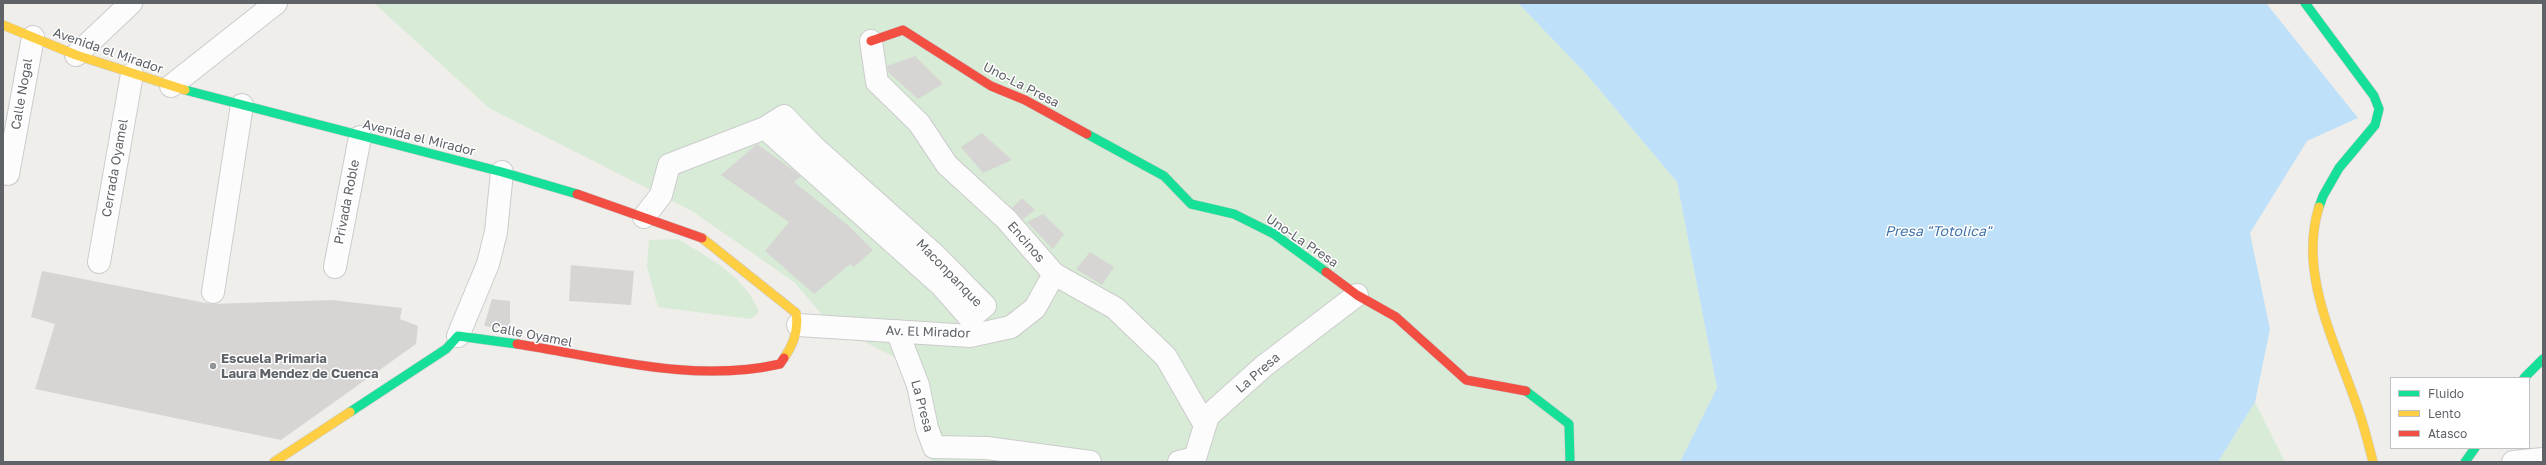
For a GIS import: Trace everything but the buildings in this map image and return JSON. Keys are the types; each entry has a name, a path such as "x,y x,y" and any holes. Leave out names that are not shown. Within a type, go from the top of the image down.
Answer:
{"main road":[{"path":"2305,3 2374,96 2379,108 2375,125 2339,168 2323,196 2313,227 2312,260 2328,329 2360,415 2373,462"},
{"name":"Avenida el Mirador","path":"3,25 76,55 171,86 360,137 502,172 699,236 785,302 796,313 798,325"},
{"name":"Uno-La Presa","path":"871,41 903,30 991,86 1025,100 1164,176 1191,204 1234,214 1274,234 1357,295 1396,317 1466,380 1529,392 1569,424 1570,462"},
{"name":"Calle Oyamel","path":"458,336 499,340 568,355 628,365 702,371 763,368 780,364 791,348 798,325"},
{"path":"274,462 446,349 458,336"},
{"path":"2525,377 2543,359"},
{"path":"2465,462 2474,449"}],"street":[{"path":"76,55 131,3"},
{"path":"171,86 276,3"},
{"name":"Calle Nogal","path":"5,173 33,37"},
{"name":"Encinos","path":"871,41 877,82 919,123 947,165 1006,218 1054,274 1116,308 1166,357 1205,425"},
{"name":"Cerrada Oyamel","path":"100,262 132,74"},
{"path":"213,292 242,105"},
{"name":"Maconpanque","path":"784,116 814,147 936,256 985,306 970,318 941,284 765,128 784,116"},
{"path":"644,217 661,195 669,166 765,128"},
{"name":"Privada Roble","path":"335,267 360,137"},
{"path":"458,336 488,264 496,232 502,172"},
{"name":"Av. El Mirador","path":"798,325 970,336 1011,327 1035,308 1054,274"},
{"name":"La Presa","path":"1179,462 1195,458 1208,416 1264,366 1357,295"},
{"name":"La Presa","path":"897,331 918,385 927,428 934,447 987,448 1090,462"},
{"path":"2513,462 2543,459"}],"green space":[{"path":"374,3 1518,3 1587,75 1677,182 1717,388 1680,462 931,462 900,360 830,324 794,282 692,211 489,108"},
{"path":"678,239 714,261 736,278 753,299 759,312 751,319 658,307 647,267 649,240"},
{"path":"2255,402 2285,462 2218,462"}],"water":[{"name":"Presa \"Totolica\"","path":"1518,3 2266,3 2358,118 2307,141 2250,233 2270,329 2255,402 2218,462 1680,462 1717,388 1677,182 1587,75"}],"traffic: fast":[{"path":"2305,3 2374,96 2379,109 2375,125 2339,168 2323,196 2319,207"},
{"path":"185,90 502,172 577,194"},
{"path":"1087,134 1164,176 1191,204 1234,214 1274,234 1326,272"},
{"path":"350,412 446,349 458,336 517,344"},
{"path":"2525,377 2543,359"},
{"path":"1526,391 1569,424 1570,462"},
{"path":"2465,462 2474,449"}],"traffic: slow":[{"path":"3,25 76,55 185,90"},
{"path":"2319,207 2314,233 2313,260 2317,286 2323,312 2362,421 2373,462"},
{"path":"702,238 796,313 797,325 795,337 784,358"},
{"path":"274,462 350,412"}],"traffic: jam":[{"path":"871,41 903,30 991,86 1025,100 1087,134"},
{"path":"577,194 702,238"},
{"path":"1326,272 1357,295 1396,317 1466,380 1526,391"},
{"path":"517,344 615,361 681,370 714,371 747,369 780,364 784,358"}],"place":[{"name":"Escuela Primaria Laura Mendez de Cuenca","path":"213,366"}]}
